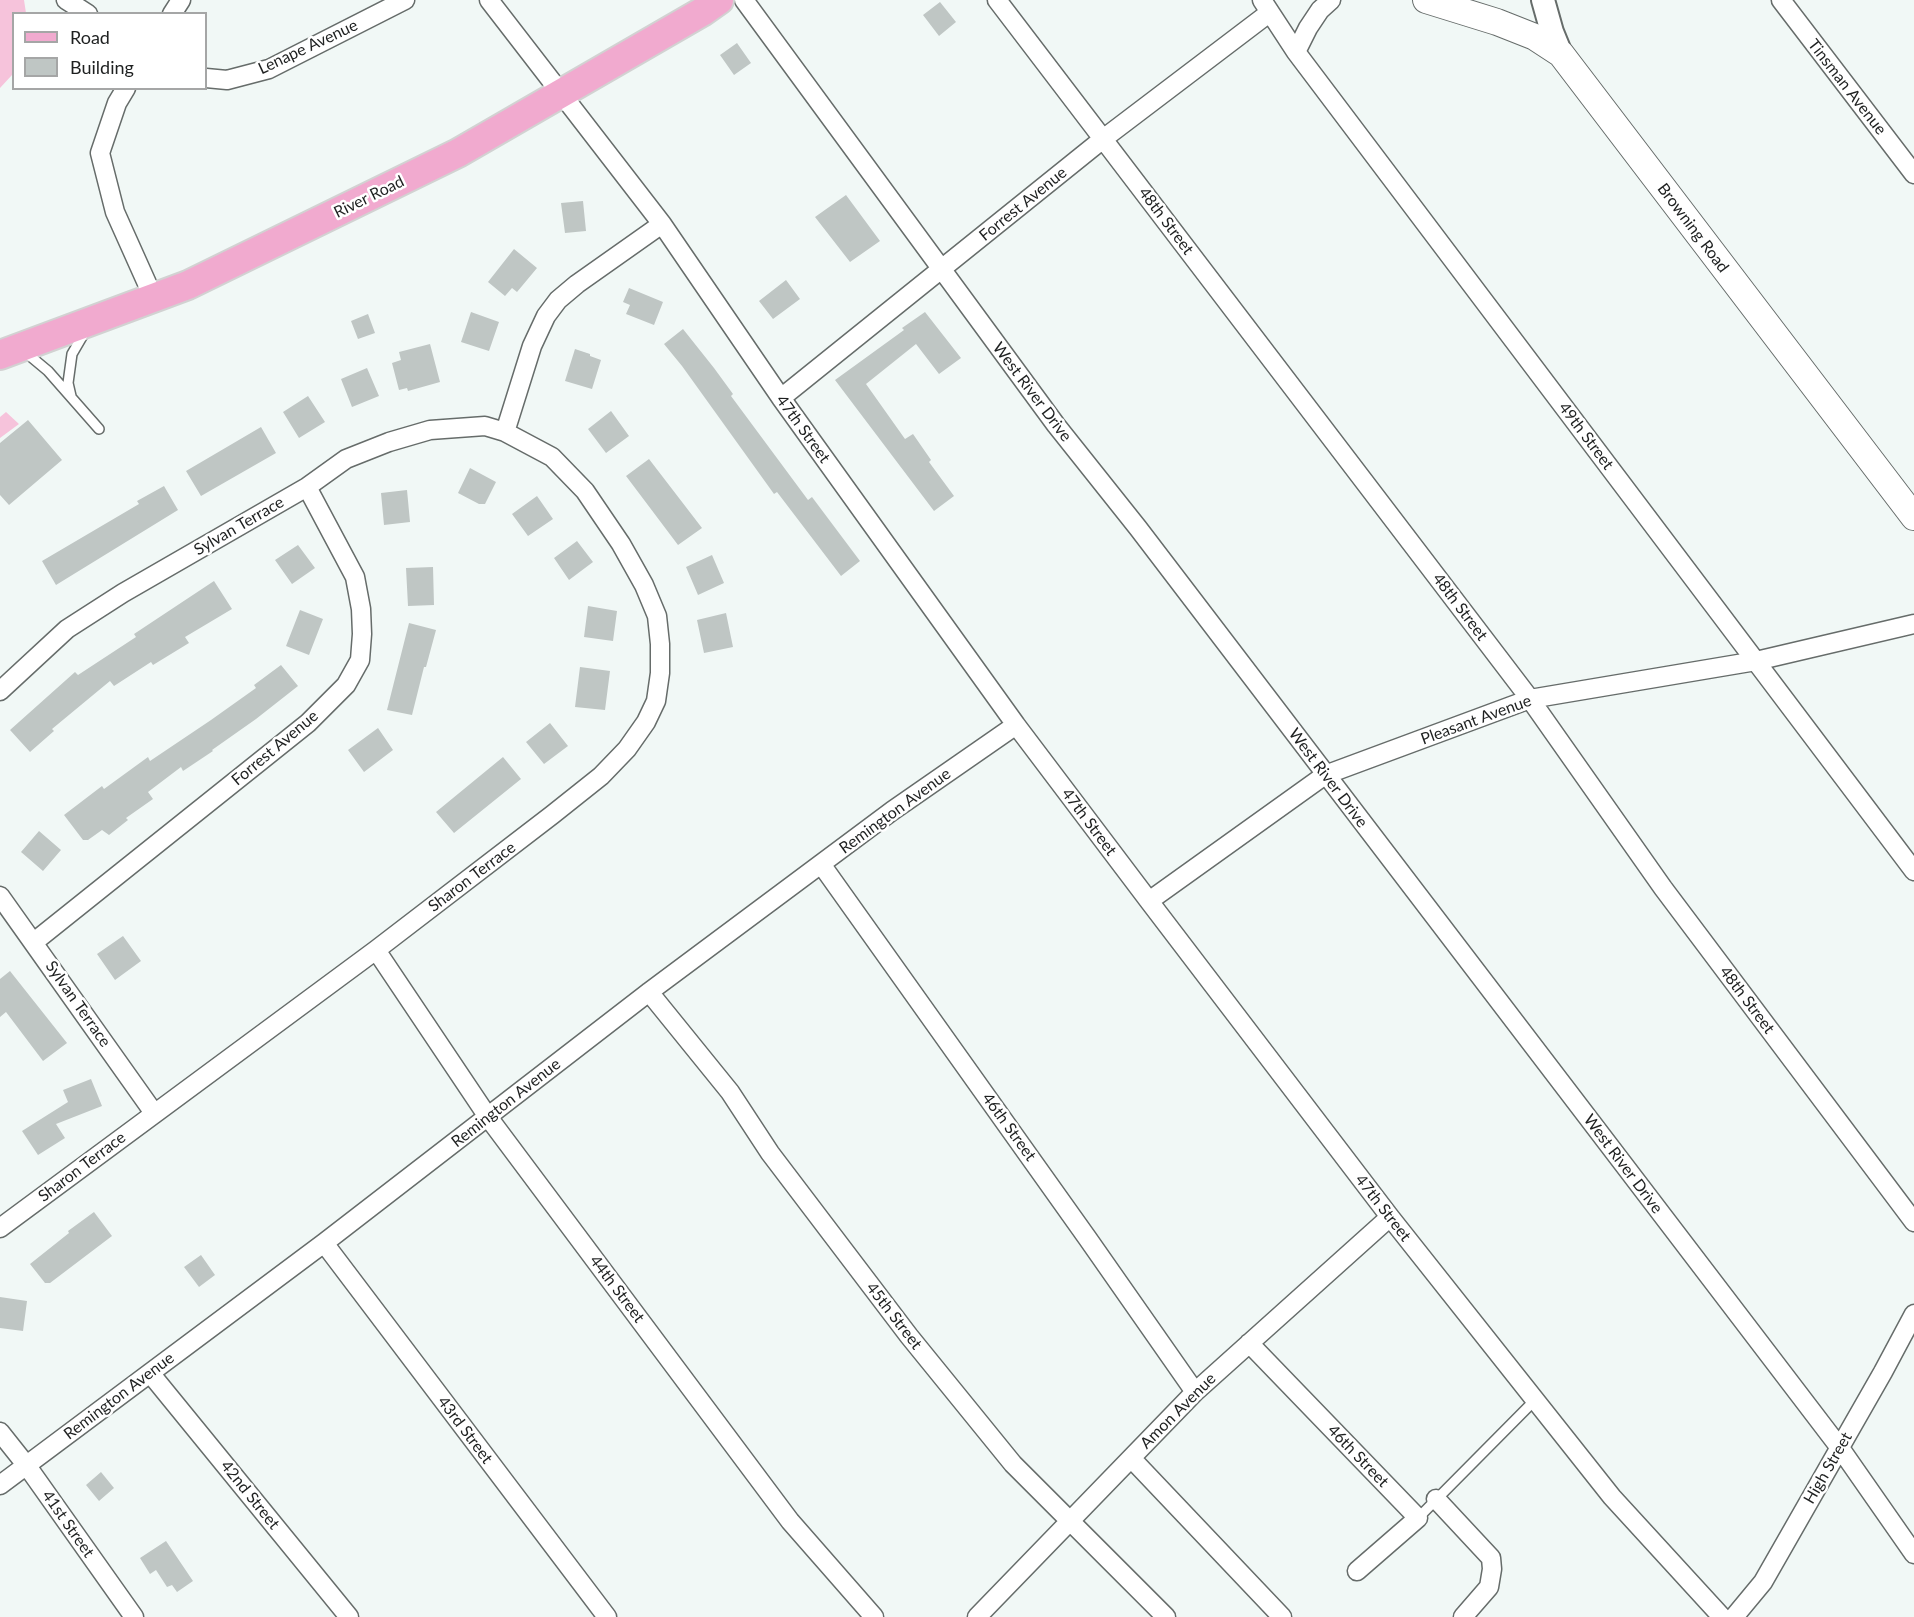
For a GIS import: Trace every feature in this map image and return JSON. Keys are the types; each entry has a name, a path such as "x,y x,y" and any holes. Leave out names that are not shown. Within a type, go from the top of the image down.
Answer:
{"main road":[{"name":"River Road","path":"10,351 188,285 458,153 719,0"},
{"name":"Browning Road","path":"1426,0 1497,22 1535,37 1561,54 1914,518"}],"street":[{"path":"66,0 85,12"},
{"name":"Lenape Avenue","path":"207,78 226,80 269,69 405,0"},
{"name":"47th Street","path":"489,0 662,224 781,398 1016,725 1149,901 1390,1217 1612,1497 1722,1617"},
{"name":"West River Drive","path":"744,0 1056,426 1138,528 1840,1448 1914,1554"},
{"name":"48th Street","path":"997,0 1530,699 1663,888 1914,1222"},
{"path":"1296,52 1320,10 1331,0"},
{"path":"1543,0 1561,54"},
{"name":"Tinsman Avenue","path":"1788,2 1914,174"},
{"name":"Forrest Avenue","path":"781,398 1265,6"},
{"name":"49th Street","path":"1265,6 1296,52 1914,871"},
{"path":"125,90 117,104 100,153 115,212 154,299"},
{"path":"505,432 532,346 546,316 558,300 662,224"},
{"name":"Sylvan Terrace","path":"0,691 67,629 123,593 307,487 346,459 389,442 430,430 485,426 505,432"},
{"name":"Sharon Terrace","path":"0,1228 376,950 552,815 601,776 646,722 656,701 660,673 660,644 657,616 644,585 621,544 585,491 552,456 505,432"},
{"name":"Forrest Avenue","path":"34,942 309,723 346,685 360,660 361,609 355,577 307,487"},
{"name":"Pleasant Avenue","path":"1149,901 1325,775 1530,699 1756,661 1914,624"},
{"name":"Remington Avenue","path":"0,1485 324,1243 649,992 901,805 1016,725"},
{"name":"46th Street","path":"821,864 1082,1229 1195,1392"},
{"name":"Sylvan Terrace","path":"0,896 154,1113"},
{"name":"44th Street","path":"376,950 488,1117 789,1521 874,1617"},
{"name":"45th Street","path":"649,992 730,1092 770,1152 909,1336 1013,1464 1166,1617"},
{"name":"Amon Avenue","path":"986,1614 1070,1520 1195,1392 1390,1217"},
{"name":"43rd Street","path":"324,1243 607,1617"},
{"name":"High Street","path":"1734,1617 1763,1582 1914,1314"},
{"name":"46th Street","path":"1249,1343 1418,1518"},
{"name":"42nd Street","path":"150,1373 349,1617"},
{"name":"41st Street","path":"0,1432 27,1466 134,1617"},
{"path":"1131,1458 1282,1617"},
{"path":"1436,1499 1491,1558 1489,1587 1463,1617"},
{"path":"1358,1571 1418,1518"}],"lane":[{"path":"71,398 68,383 72,354 90,323"},
{"path":"10,351 48,370 99,429"},
{"path":"1418,1518 1535,1400"}],"shaded area":[{"path":"0,0 24,0 26,12 12,12 12,75 0,88"},
{"path":"6,412 19,424 0,438 0,417"}],"building":[{"path":"940,2 956,22 939,36 923,15"},
{"path":"737,43 751,63 734,75 720,55"},
{"path":"846,195 880,241 850,262 815,217"},
{"path":"583,201 586,231 565,233 561,203"},
{"path":"514,249 537,268 517,292 512,288 505,296 488,282"},
{"path":"786,280 800,299 773,319 759,301"},
{"path":"629,288 663,302 654,325 626,314 630,305 623,302"},
{"path":"471,312 499,322 489,351 461,342"},
{"path":"925,312 961,358 939,374 916,344 866,384 905,439 913,434 931,460 929,462 954,496 934,511 835,380"},
{"path":"368,314 375,333 358,339 351,321"},
{"path":"683,329 714,368 733,394 731,396 808,500 812,497 860,561 841,576 777,492 774,494 664,344"},
{"path":"430,344 440,382 408,391 407,388 399,390 392,363 401,360 399,352"},
{"path":"575,349 601,360 592,389 565,381"},
{"path":"367,368 379,396 352,407 341,379"},
{"path":"308,396 325,422 299,438 283,412"},
{"path":"611,411 629,436 606,453 588,429"},
{"path":"28,420 62,460 9,505 0,495 0,443"},
{"path":"261,427 276,453 201,496 186,471"},
{"path":"649,459 702,528 678,545 626,476"},
{"path":"470,468 496,482 485,504 479,504 458,493"},
{"path":"164,486 178,510 56,585 42,561 139,504 137,501"},
{"path":"407,490 410,522 384,525 381,493"},
{"path":"537,496 553,519 528,536 512,514"},
{"path":"577,541 593,562 569,580 554,558"},
{"path":"298,545 315,568 292,584 275,560"},
{"path":"712,555 724,583 698,595 686,567"},
{"path":"433,567 434,605 408,606 406,568"},
{"path":"214,581 232,609 185,637 189,643 153,665 151,662 114,686 110,681 52,729 54,731 30,752 10,730 75,672 78,675 136,637 134,634"},
{"path":"588,606 617,611 613,641 584,637"},
{"path":"300,610 323,619 309,655 286,646"},
{"path":"726,613 733,647 704,653 697,620"},
{"path":"409,623 436,630 412,715 387,710"},
{"path":"281,665 298,686 213,751 183,771 181,767 148,792 153,799 126,818 128,820 109,835 102,830 88,840 83,840 64,815 102,786 104,789 148,757 150,761 211,720 256,688 254,685"},
{"path":"580,667 610,671 605,710 575,707"},
{"path":"550,723 568,746 544,764 526,742"},
{"path":"378,728 393,750 364,772 348,750"},
{"path":"503,757 521,779 454,833 436,812"},
{"path":"39,831 61,850 43,871 21,852"},
{"path":"123,936 141,961 115,980 97,954"},
{"path":"10,971 67,1043 43,1061 6,1012 0,1017 0,979"},
{"path":"91,1079 102,1106 56,1124 65,1138 38,1155 22,1131 68,1102 63,1090"},
{"path":"94,1212 112,1236 50,1283 45,1283 30,1264"},
{"path":"201,1255 215,1275 199,1287 184,1267"},
{"path":"0,1297 27,1301 23,1331 0,1328"},
{"path":"101,1472 114,1488 99,1501 86,1485"},
{"path":"166,1541 193,1581 177,1592 172,1585 167,1587 156,1570 150,1574 140,1558"}]}
